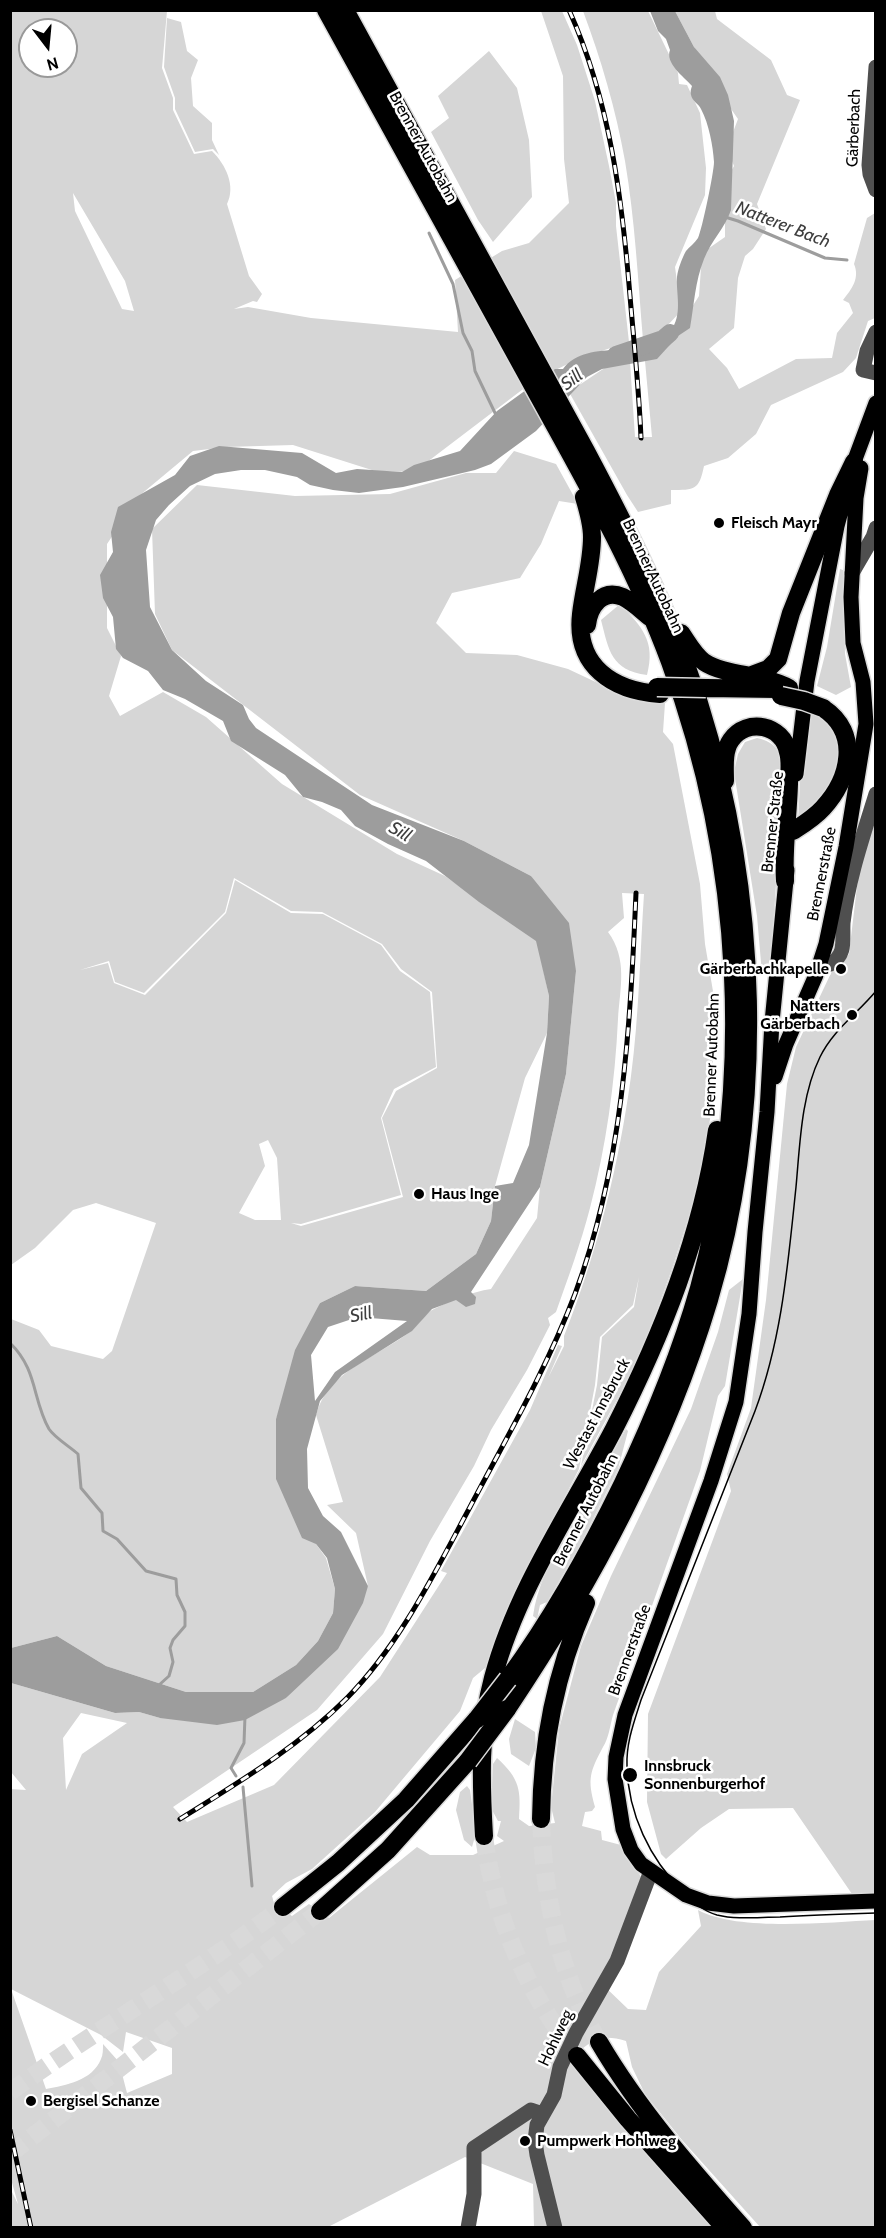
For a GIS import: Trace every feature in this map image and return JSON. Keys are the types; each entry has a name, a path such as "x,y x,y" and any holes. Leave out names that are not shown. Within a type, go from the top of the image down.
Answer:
{"highway":[{"name":"Brenner Autobahn","path":"320,1911 388,1850 442,1793 507,1709 552,1642 589,1579 635,1489 677,1395 709,1299 718,1264 736,1172 747,1049 746,953 736,862 725,803 698,702 659,616 570,455 483,280 326,10"},
{"name":"Brenner Autobahn","path":"345,10 603,515"},
{"path":"752,675 768,669 778,659 791,613 838,495 854,462"},
{"path":"603,515 591,553 580,619 586,653 599,671 613,682 637,692 782,689"},
{"path":"658,691 626,681 610,672 594,652 587,630 588,616 592,606 598,600 610,596 625,598 659,616 706,663 721,669 752,675 782,689 841,708 851,720 860,754"},
{"name":"Brenner Autobahn","path":"283,1907 338,1863 406,1800 477,1719 508,1679 550,1618 606,1517 666,1385 686,1330 707,1254 723,1175 731,1108 734,1001 730,923 724,876 709,798 659,616"},
{"path":"793,831 824,808 840,783 846,767 847,745 843,729 825,704"},
{"path":"725,803 726,759 731,740 740,732 751,727 767,728 777,733 785,742 789,756 785,881"},
{"name":"Westast Innsbruck","path":"484,1836 482,1766 485,1720 493,1679 510,1627 529,1584 617,1422 657,1338 676,1291 704,1197 715,1143 734,1001"},
{"path":"541,1819 545,1739 557,1686 578,1621 635,1489"},
{"path":"599,2042 629,2090 665,2139 743,2228"},
{"path":"577,2056 628,2119 725,2228"}],"main road":[{"name":"Brenner Straße","path":"767,1112 775,992 785,881 793,831 804,699 837,526 854,462 876,403"},
{"name":"Brenner Straße","path":"860,754 866,724 866,703 853,643 851,608 856,498 868,424"},
{"name":"Brennerstraße","path":"806,999 820,963 841,873 860,754"},
{"path":"775,992 782,1002 789,1005 801,1003 806,999"},
{"path":"767,1112 776,1073 786,1044 806,999"},
{"name":"Brennerstraße","path":"646,1884 619,1807 616,1768 623,1724 700,1510 736,1361 752,1265 767,1112"},
{"path":"646,1884 718,1905 876,1901"}],"street":[{"name":"Gärberbach","path":"876,67 869,165 876,190"},
{"path":"876,332 867,351 863,370 876,373"},
{"path":"852,573 876,528"},
{"path":"820,963 830,964 839,958 842,952 843,922 848,898 876,794"},
{"name":"Hohlweg","path":"555,2228 535,2141 537,2126 554,2095 560,2067 576,2033 618,1961 646,1884"},
{"path":"468,2228 474,2194 474,2148 531,2110 543,2114"}],"shaded area":[{"path":"11,11 167,11 162,68 173,98 173,110 194,154 212,151 225,169 230,183 230,197 227,204 249,276 262,294 257,302 253,301 234,309 248,307 311,318 458,332 455,280 502,251 529,243 569,203 564,159 563,76 541,11 562,11 577,45 595,101 609,166 616,203 616,226 629,342 580,358 535,380 414,472 375,471 293,445 226,447 193,451 139,496 107,544 107,628 121,656 109,696 120,716 163,692 206,717 282,784 397,854 445,876 537,941 549,996 547,1033 525,1078 495,1186 491,1221 476,1254 426,1291 355,1286 320,1303 276,1419 316,1544 326,1558 335,1589 333,1613 318,1641 296,1665 253,1692 186,1692 106,1666 57,1636 11,1648 11,1319 39,1330 51,1346 103,1359 112,1351 156,1223 96,1203 73,1210 35,1248 11,1265","holes":["73,193 125,281 134,311 122,309 75,211","234,878 291,911 322,912 382,944 401,969 432,992 437,1068 396,1091 382,1118 403,1197 301,1226 291,1223 301,1224 401,1195 381,1118 394,1089 436,1067 430,992 400,971 381,945 323,914 291,913 235,880 226,913 145,995 114,983 108,963 80,970 109,961 115,982 144,993 225,912","268,1140 277,1158 281,1220 255,1220 239,1213 265,1166 259,1144"]},
{"path":"583,11 648,11 678,73 679,84 687,85 700,113 706,168 705,195 675,267 681,311 653,341 643,340 634,228 617,123"},
{"path":"675,11 715,11 717,19 771,60 787,95 800,100 757,204 766,229 753,249 745,256 738,278 734,328 709,349 727,368 739,389 796,359 832,358 837,333 853,313 849,303 843,300 856,279 854,264 867,218 875,213 875,318 868,321 856,358 843,372 771,405 756,434 728,458 704,466 700,480 695,487 686,490 671,490 671,504 638,512 569,392 606,367 630,362 635,437 652,437 645,361 675,334 699,296 702,253 725,237 725,210 719,193 734,166 727,148 738,119 713,83"},
{"path":"167,18 181,22 187,51 198,60 191,78 193,106 212,123 212,140 219,155 213,149 195,152 175,109 175,98 164,67"},
{"path":"489,51 517,88 529,140 532,197 493,242 478,220 431,132 449,118 438,96"},
{"path":"514,451 556,464 578,504 559,501 541,544 520,578 452,593 436,623 466,653 517,655 568,669 617,692 665,703 663,732 673,744 700,884 705,944 715,1003 711,1113 700,1181 647,1338 581,1466 597,1385 602,1337 634,1307 639,1277 633,1305 600,1337 595,1385 579,1469 537,1551 491,1663 473,1678 460,1711 375,1812 312,1869 286,1883 272,1896 274,1903 292,1916 309,1904 329,1918 417,1847 430,1855 473,1855 504,1841 497,1836 501,1821 498,1821 491,1808 493,1764 497,1758 515,1779 520,1800 519,1819 529,1826 555,1823 551,1807 559,1729 581,1646 611,1576 691,1409 718,1332 729,1290 743,1279 725,1386 718,1396 700,1471 613,1715 607,1740 591,1776 595,1807 592,1811 585,1812 582,1826 601,1831 602,1840 621,1845 645,1883 602,1984 628,2009 646,2010 659,1972 701,1926 698,1910 715,1917 760,1923 810,1924 875,1920 875,2227 760,2227 682,2140 645,2094 632,2067 626,2041 602,2038 584,2047 572,2059 587,2083 713,2227 534,2227 533,2184 465,2157 328,2227 11,2227 11,2190 18,2204 11,2179 10,1789 26,1790 11,1772 11,1683 115,1713 139,1712 160,1718 286,1698 368,1586 356,1533 327,1505 343,1502 316,1415 331,1387 343,1376 411,1331 431,1311 448,1302 491,1289 537,1218 540,1187 566,1074 576,971 531,876 464,841 360,795 172,650 155,614 152,529 197,485 295,496 390,494 466,473 496,473","holes":["622,893 644,894 634,1053 613,1175 597,1241 564,1336 564,1346 548,1378 562,1346 558,1345 530,1410 441,1571 447,1573 380,1677 274,1785 187,1822 173,1807 317,1710 383,1634 430,1541 474,1466 491,1430 527,1370 550,1325 548,1318 556,1312 586,1221 596,1185 609,1115 615,1067 621,974 618,953 608,932 624,918","81,1713 127,1723 82,1754 66,1790 63,1738","11,1989 101,2035 123,2052 126,2032 172,2048 172,2074 127,2093 119,2062 103,2044 102,2057 97,2066 85,2077 62,2086 46,2089"]},
{"path":"840,569 843,570 845,654 851,687 836,695 817,686 827,647"},
{"path":"620,604 645,635 650,653 647,675 626,669 619,664 606,641 601,620"},
{"path":"810,710 835,727 842,752 829,791 798,821 801,763"},
{"path":"757,738 768,742 775,748 780,763 776,807 780,825 770,974 762,974 757,916 734,772 738,754 745,742"},
{"path":"875,797 875,1893 852,1894 793,1808 729,1809 701,1828 666,1859 661,1854 647,1802 648,1714 731,1491 727,1474 751,1408 766,1300 787,1084 796,1047 832,971 849,954 862,844"},
{"path":"626,1429 628,1431 618,1469 579,1547 547,1602 540,1605 537,1619 533,1616 537,1596 552,1558 607,1471 606,1465"},
{"path":"515,1719 535,1732 536,1748 529,1766 511,1754 509,1739"},
{"path":"467,1786 470,1790 476,1833 472,1847 464,1840 456,1810 460,1792"}],"water":[{"path":"650,11 675,11 694,47 720,77 728,95 734,121 731,210 701,267 690,328 678,336 657,359 602,369 587,377 536,431 491,464 403,487 359,493 310,485 297,477 265,470 241,470 215,474 190,486 169,505 156,520 146,550 150,607 172,650 206,681 243,705 256,728 372,805 464,841 531,876 569,923 576,971 566,1074 540,1187 471,1292 476,1297 475,1304 466,1307 456,1300 432,1309 412,1331 342,1375 320,1401 307,1449 308,1488 323,1516 341,1532 368,1586 363,1603 338,1649 286,1698 245,1720 217,1725 160,1718 139,1712 115,1713 11,1683 11,1648 57,1636 106,1666 186,1692 253,1692 296,1665 318,1641 333,1613 335,1589 327,1558 316,1544 302,1538 276,1479 276,1419 295,1350 320,1303 355,1286 426,1291 476,1254 491,1221 495,1186 513,1183 529,1145 547,1033 549,996 536,941 479,902 426,861 355,826 341,810 303,797 285,775 231,741 223,721 185,699 163,690 148,671 123,658 116,649 113,617 103,598 100,575 113,552 111,532 118,507 175,475 190,456 219,446 302,453 336,473 357,469 402,472 414,465 460,451 497,411 555,369 563,369 574,359 588,353 648,345 662,338 676,321 678,271 686,251 697,240 700,233 714,162 708,128 700,107 692,97 692,86 672,64 666,39 658,31","holes":["358,1317 407,1321 335,1372 315,1401 311,1355 328,1327"]}],"waterway":[{"name":"Natterer Bach","path":"725,217 825,258 847,260"},
{"path":"429,233 453,284 463,333 472,351 475,371 496,415"},
{"name":"Sill","path":"616,355 663,339 670,333"},
{"path":"10,1343 26,1364 49,1429 78,1454 81,1488 102,1513 103,1531 117,1539 146,1571 176,1579 177,1595 185,1612 185,1626 173,1640 170,1648 173,1662 169,1676 159,1685"},
{"path":"236,1776 231,1768 244,1743 245,1716"},
{"path":"243,1787 252,1886"}],"tunnel":[{"path":"541,1819 546,1877 556,1935 573,1990 599,2042"},
{"path":"484,1836 496,1896 515,1952 542,2005 577,2056"},
{"path":"10,2092 216,1955 283,1907"},
{"path":"10,2154 320,1911"}],"tram line":[{"path":"876,991 838,1030 825,1047 814,1072 802,1120 787,1272 772,1356 755,1411 641,1700 633,1724 627,1757 628,1784 636,1818 643,1835 671,1879 703,1909 725,1917 740,1918 876,1913"}],"railway":[{"path":"569,10 595,79 612,150 627,259 641,438"},
{"path":"180,1819 246,1777 309,1732 347,1698 384,1655 429,1583 539,1375 575,1294 604,1196 614,1146 627,1046 636,893"},
{"path":"10,2130 31,2228"}],"place":[{"name":"Fleisch Mayr","path":"719,523"},
{"name":"Gärberbachkapelle","path":"841,969"},
{"name":"Natters Gärberbach","path":"852,1015"},
{"name":"Haus Inge","path":"419,1194"},
{"name":"Innsbruck Sonnenburgerhof","path":"630,1775"},
{"name":"Bergisel Schanze","path":"31,2101"},
{"name":"Pumpwerk Hohlweg","path":"525,2141"}]}
